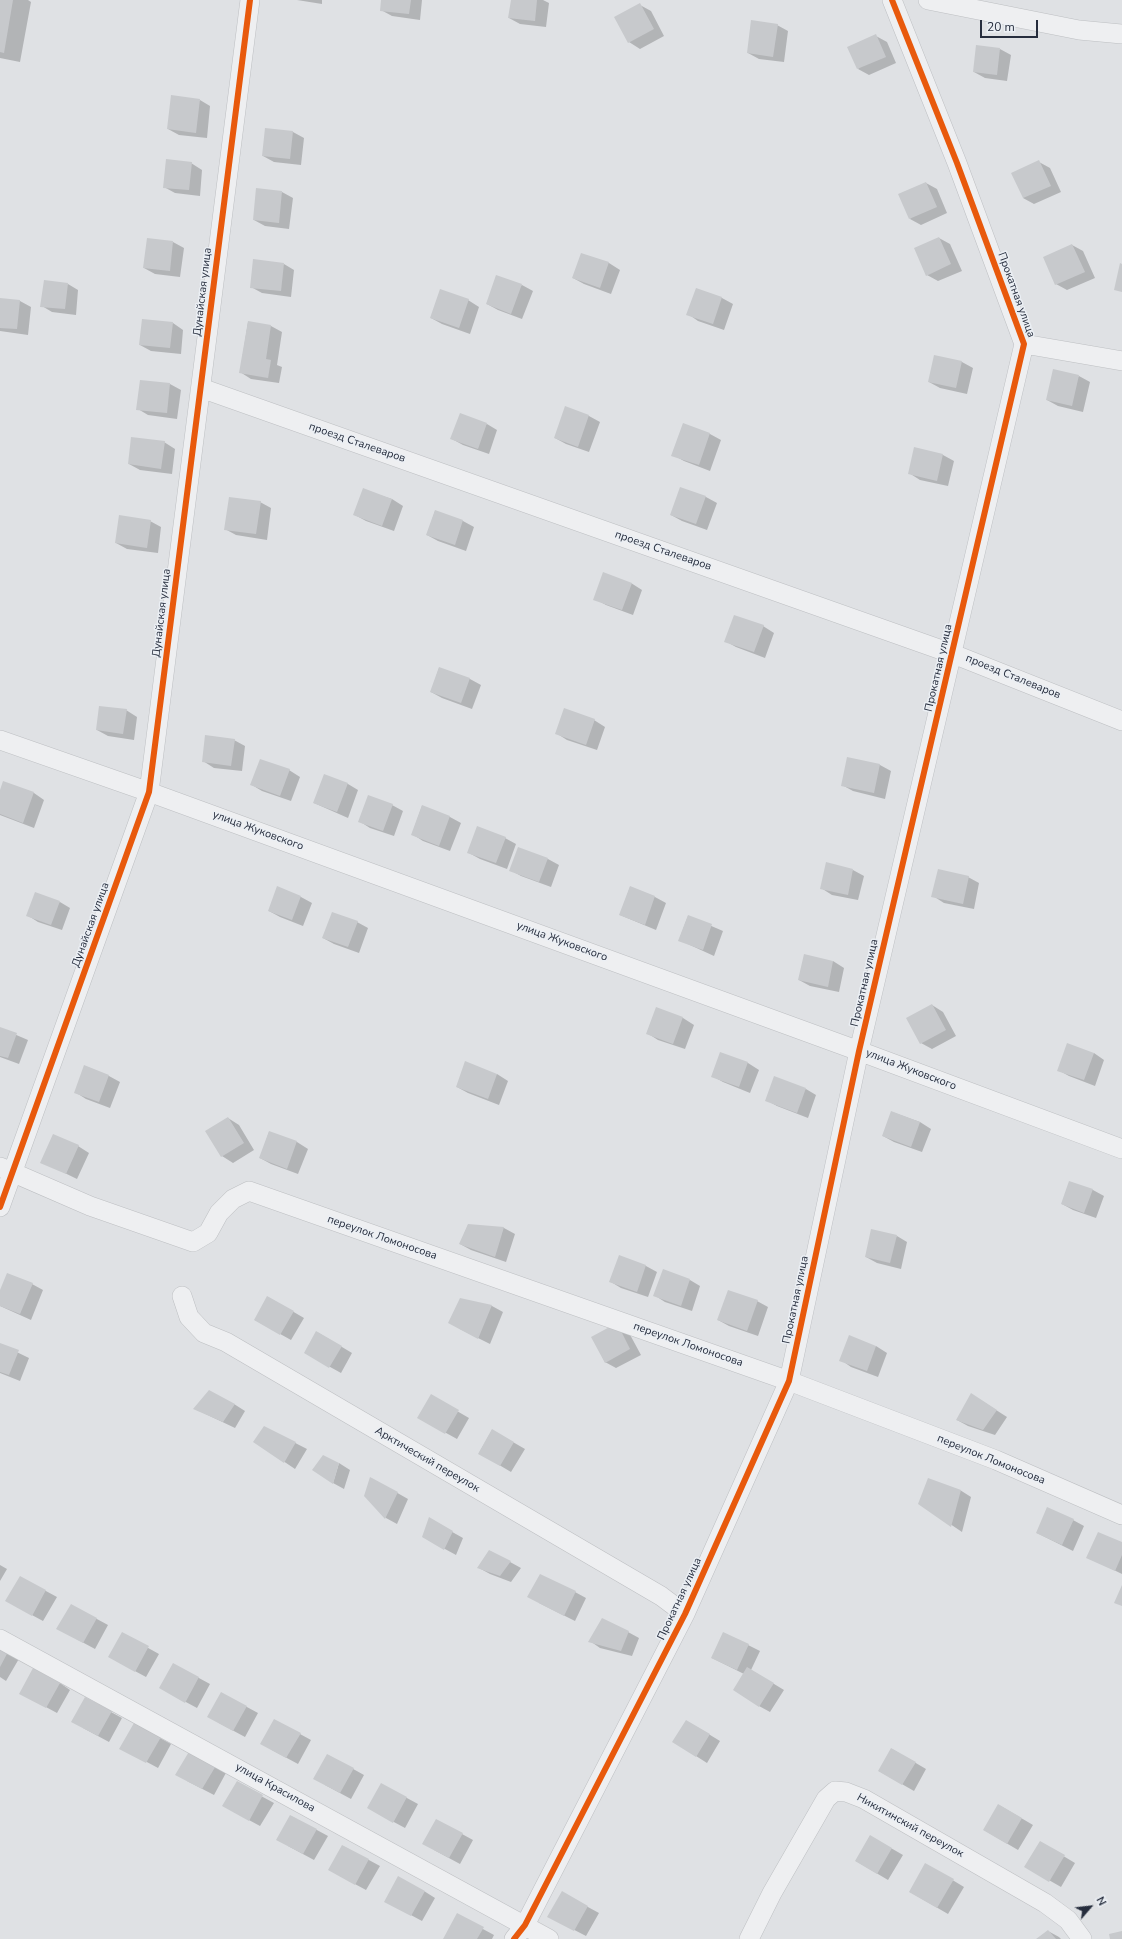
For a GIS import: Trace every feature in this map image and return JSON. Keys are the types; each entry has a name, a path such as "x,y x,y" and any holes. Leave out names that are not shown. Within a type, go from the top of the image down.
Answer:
{"street":[{"name":"Дунайская улица","path":"0,1207 7,1170 149,792 250,0"},
{"name":"Прокатная улица","path":"519,1932 685,1614 789,1381 860,1051 1024,344 957,163 892,0"},
{"path":"928,0 1079,30 1122,34"},
{"path":"1024,344 1122,360"},
{"name":"проезд Сталеваров","path":"201,388 953,654 1122,721"},
{"name":"улица Жуковского","path":"0,740 149,792 860,1051 1122,1149"},
{"name":"переулок Ломоносова","path":"7,1170 90,1206 192,1242 208,1233 219,1213 233,1198 249,1191 789,1381 996,1460 1122,1515"},
{"name":"Арктический переулок","path":"182,1296 189,1317 204,1332 226,1342 655,1592 685,1614"},
{"name":"улица Красилова","path":"0,1639 519,1932 549,1939"},
{"name":"Никитинский переулок","path":"749,1939 772,1892 826,1799 835,1791 846,1792 864,1799 1045,1902 1068,1920 1082,1939"}],"building":[{"path":"0,0 13,0 4,53 0,52"},
{"path":"381,0 411,0 409,14 380,11"},
{"path":"511,0 537,0 535,21 508,18"},
{"path":"640,3 654,29 628,43 614,17"},
{"path":"751,20 778,24 773,57 747,53"},
{"path":"876,34 886,57 857,69 847,47"},
{"path":"976,45 1000,48 997,75 973,72"},
{"path":"171,95 200,99 196,133 167,129"},
{"path":"265,128 293,131 290,159 262,156"},
{"path":"166,159 192,162 189,190 163,188"},
{"path":"1039,160 1051,186 1023,198 1011,173"},
{"path":"926,182 937,207 909,219 898,194"},
{"path":"256,188 282,191 279,223 253,220"},
{"path":"939,237 951,264 926,276 914,248"},
{"path":"147,238 173,241 170,271 143,268"},
{"path":"1072,244 1085,272 1055,285 1043,257"},
{"path":"581,253 609,262 600,288 572,278"},
{"path":"253,259 284,263 281,291 250,288"},
{"path":"1120,263 1122,264 1122,292 1114,290"},
{"path":"496,275 522,284 511,314 486,304"},
{"path":"44,280 68,283 65,309 40,307"},
{"path":"696,288 722,297 713,324 686,315"},
{"path":"440,289 469,299 459,328 430,318"},
{"path":"0,298 20,300 17,329 0,328"},
{"path":"142,319 173,322 170,348 139,345"},
{"path":"248,321 271,325 266,359 271,360 268,378 239,373"},
{"path":"934,355 962,361 956,388 928,382"},
{"path":"1053,369 1079,375 1072,406 1046,400"},
{"path":"140,380 170,383 167,413 136,410"},
{"path":"565,406 589,415 578,447 554,438"},
{"path":"460,413 487,423 478,449 450,439"},
{"path":"683,423 710,433 699,465 671,456"},
{"path":"131,437 165,441 161,469 128,464"},
{"path":"914,447 943,454 937,481 908,474"},
{"path":"680,487 706,496 696,524 670,515"},
{"path":"363,488 392,499 382,526 353,515"},
{"path":"229,497 261,501 256,534 224,530"},
{"path":"435,510 463,520 455,545 426,535"},
{"path":"119,515 151,520 147,548 115,543"},
{"path":"603,572 632,583 622,610 593,600"},
{"path":"734,615 764,625 754,652 724,642"},
{"path":"439,667 470,678 461,703 430,692"},
{"path":"99,706 127,709 123,734 96,730"},
{"path":"564,708 595,719 586,745 555,734"},
{"path":"205,735 235,739 231,766 202,762"},
{"path":"847,757 880,764 874,793 841,786"},
{"path":"260,759 290,769 280,796 250,785"},
{"path":"324,774 348,783 337,812 313,803"},
{"path":"3,781 34,792 23,823 0,814 0,790"},
{"path":"368,795 393,804 383,831 358,822"},
{"path":"422,805 450,816 439,846 411,835"},
{"path":"477,826 506,837 496,863 467,853"},
{"path":"518,847 548,858 539,882 509,871"},
{"path":"826,862 853,869 848,895 820,889"},
{"path":"938,869 969,876 963,904 931,897"},
{"path":"277,886 301,896 292,920 268,911"},
{"path":"630,886 655,896 645,925 619,915"},
{"path":"35,892 60,901 51,925 26,916"},
{"path":"332,912 358,921 348,947 322,938"},
{"path":"688,915 712,924 703,950 678,941"},
{"path":"804,954 833,961 828,987 798,980"},
{"path":"932,1004 946,1030 920,1044 906,1018"},
{"path":"656,1007 683,1017 673,1044 646,1034"},
{"path":"0,1027 17,1033 8,1058 0,1056"},
{"path":"1067,1043 1094,1053 1084,1080 1057,1071"},
{"path":"720,1052 748,1062 739,1087 711,1077"},
{"path":"465,1061 497,1074 488,1099 456,1087"},
{"path":"84,1065 109,1075 99,1102 74,1093"},
{"path":"774,1076 806,1088 797,1113 765,1101"},
{"path":"891,1111 920,1122 911,1147 882,1136"},
{"path":"228,1117 244,1143 221,1157 205,1131"},
{"path":"269,1131 297,1141 287,1169 259,1158"},
{"path":"53,1134 79,1145 66,1174 40,1163"},
{"path":"1069,1181 1093,1189 1084,1213 1061,1204"},
{"path":"468,1224 504,1227 495,1257 459,1244"},
{"path":"871,1229 897,1235 890,1263 865,1257"},
{"path":"619,1255 646,1265 637,1292 609,1282"},
{"path":"663,1269 690,1279 681,1306 653,1296"},
{"path":"7,1273 33,1283 20,1314 0,1306 0,1290"},
{"path":"728,1290 758,1300 747,1331 717,1320"},
{"path":"267,1296 294,1311 280,1335 254,1320"},
{"path":"460,1298 492,1305 478,1339 448,1323"},
{"path":"617,1323 630,1349 605,1363 591,1337"},
{"path":"316,1331 342,1346 329,1368 304,1353"},
{"path":"849,1335 876,1346 867,1371 839,1361"},
{"path":"0,1343 19,1350 9,1375 0,1372"},
{"path":"209,1390 235,1404 223,1422 193,1409"},
{"path":"971,1393 997,1410 983,1430 956,1420"},
{"path":"431,1394 459,1410 445,1434 417,1418"},
{"path":"264,1426 296,1442 284,1463 253,1442"},
{"path":"492,1429 514,1442 500,1466 478,1454"},
{"path":"323,1455 339,1463 333,1484 312,1470"},
{"path":"370,1477 398,1492 385,1519 364,1496"},
{"path":"928,1478 961,1490 951,1527 918,1504"},
{"path":"1047,1507 1074,1519 1062,1545 1036,1533"},
{"path":"429,1517 453,1531 444,1550 422,1537"},
{"path":"1098,1532 1122,1542 1122,1555 1115,1571 1086,1558"},
{"path":"489,1550 511,1561 500,1576 477,1568"},
{"path":"540,1574 576,1591 564,1616 527,1597"},
{"path":"20,1576 46,1590 32,1616 5,1601"},
{"path":"1122,1585 1122,1606 1114,1603"},
{"path":"71,1604 97,1618 83,1643 56,1629"},
{"path":"602,1618 629,1631 621,1651 588,1642"},
{"path":"122,1632 149,1646 135,1672 108,1657"},
{"path":"723,1632 749,1644 737,1670 711,1658"},
{"path":"0,1645 9,1650 0,1667"},
{"path":"173,1663 199,1677 185,1703 159,1688"},
{"path":"747,1667 774,1683 759,1707 733,1690"},
{"path":"33,1668 60,1683 46,1708 19,1694"},
{"path":"221,1692 247,1706 233,1731 207,1717"},
{"path":"85,1697 112,1711 98,1736 71,1722"},
{"path":"274,1719 301,1733 286,1758 260,1744"},
{"path":"686,1720 710,1734 696,1757 672,1742"},
{"path":"134,1723 161,1737 146,1763 119,1749"},
{"path":"891,1748 916,1762 902,1785 878,1771"},
{"path":"190,1750 217,1764 202,1789 175,1775"},
{"path":"327,1754 354,1768 340,1793 313,1779"},
{"path":"237,1781 263,1795 249,1821 222,1806"},
{"path":"381,1783 407,1797 393,1823 367,1808"},
{"path":"998,1804 1022,1818 1007,1844 983,1830"},
{"path":"290,1815 317,1829 303,1854 276,1840"},
{"path":"436,1819 463,1833 449,1858 422,1844"},
{"path":"870,1835 892,1848 877,1874 855,1861"},
{"path":"1040,1841 1065,1855 1049,1882 1024,1867"},
{"path":"342,1845 369,1859 355,1885 328,1870"},
{"path":"925,1863 954,1879 937,1908 909,1892"},
{"path":"398,1876 425,1891 411,1916 384,1902"},
{"path":"562,1891 588,1906 574,1931 547,1917"},
{"path":"457,1913 484,1927 477,1939 443,1939"},
{"path":"1048,1930 1056,1939 1036,1939"},
{"path":"1122,1931 1122,1939 1110,1939 1109,1934"}],"cycle path":[{"path":"0,1207 149,792 250,0"},
{"path":"514,1939 525,1925 685,1614 789,1381 859,1051 1024,344 957,163 892,0"}]}
